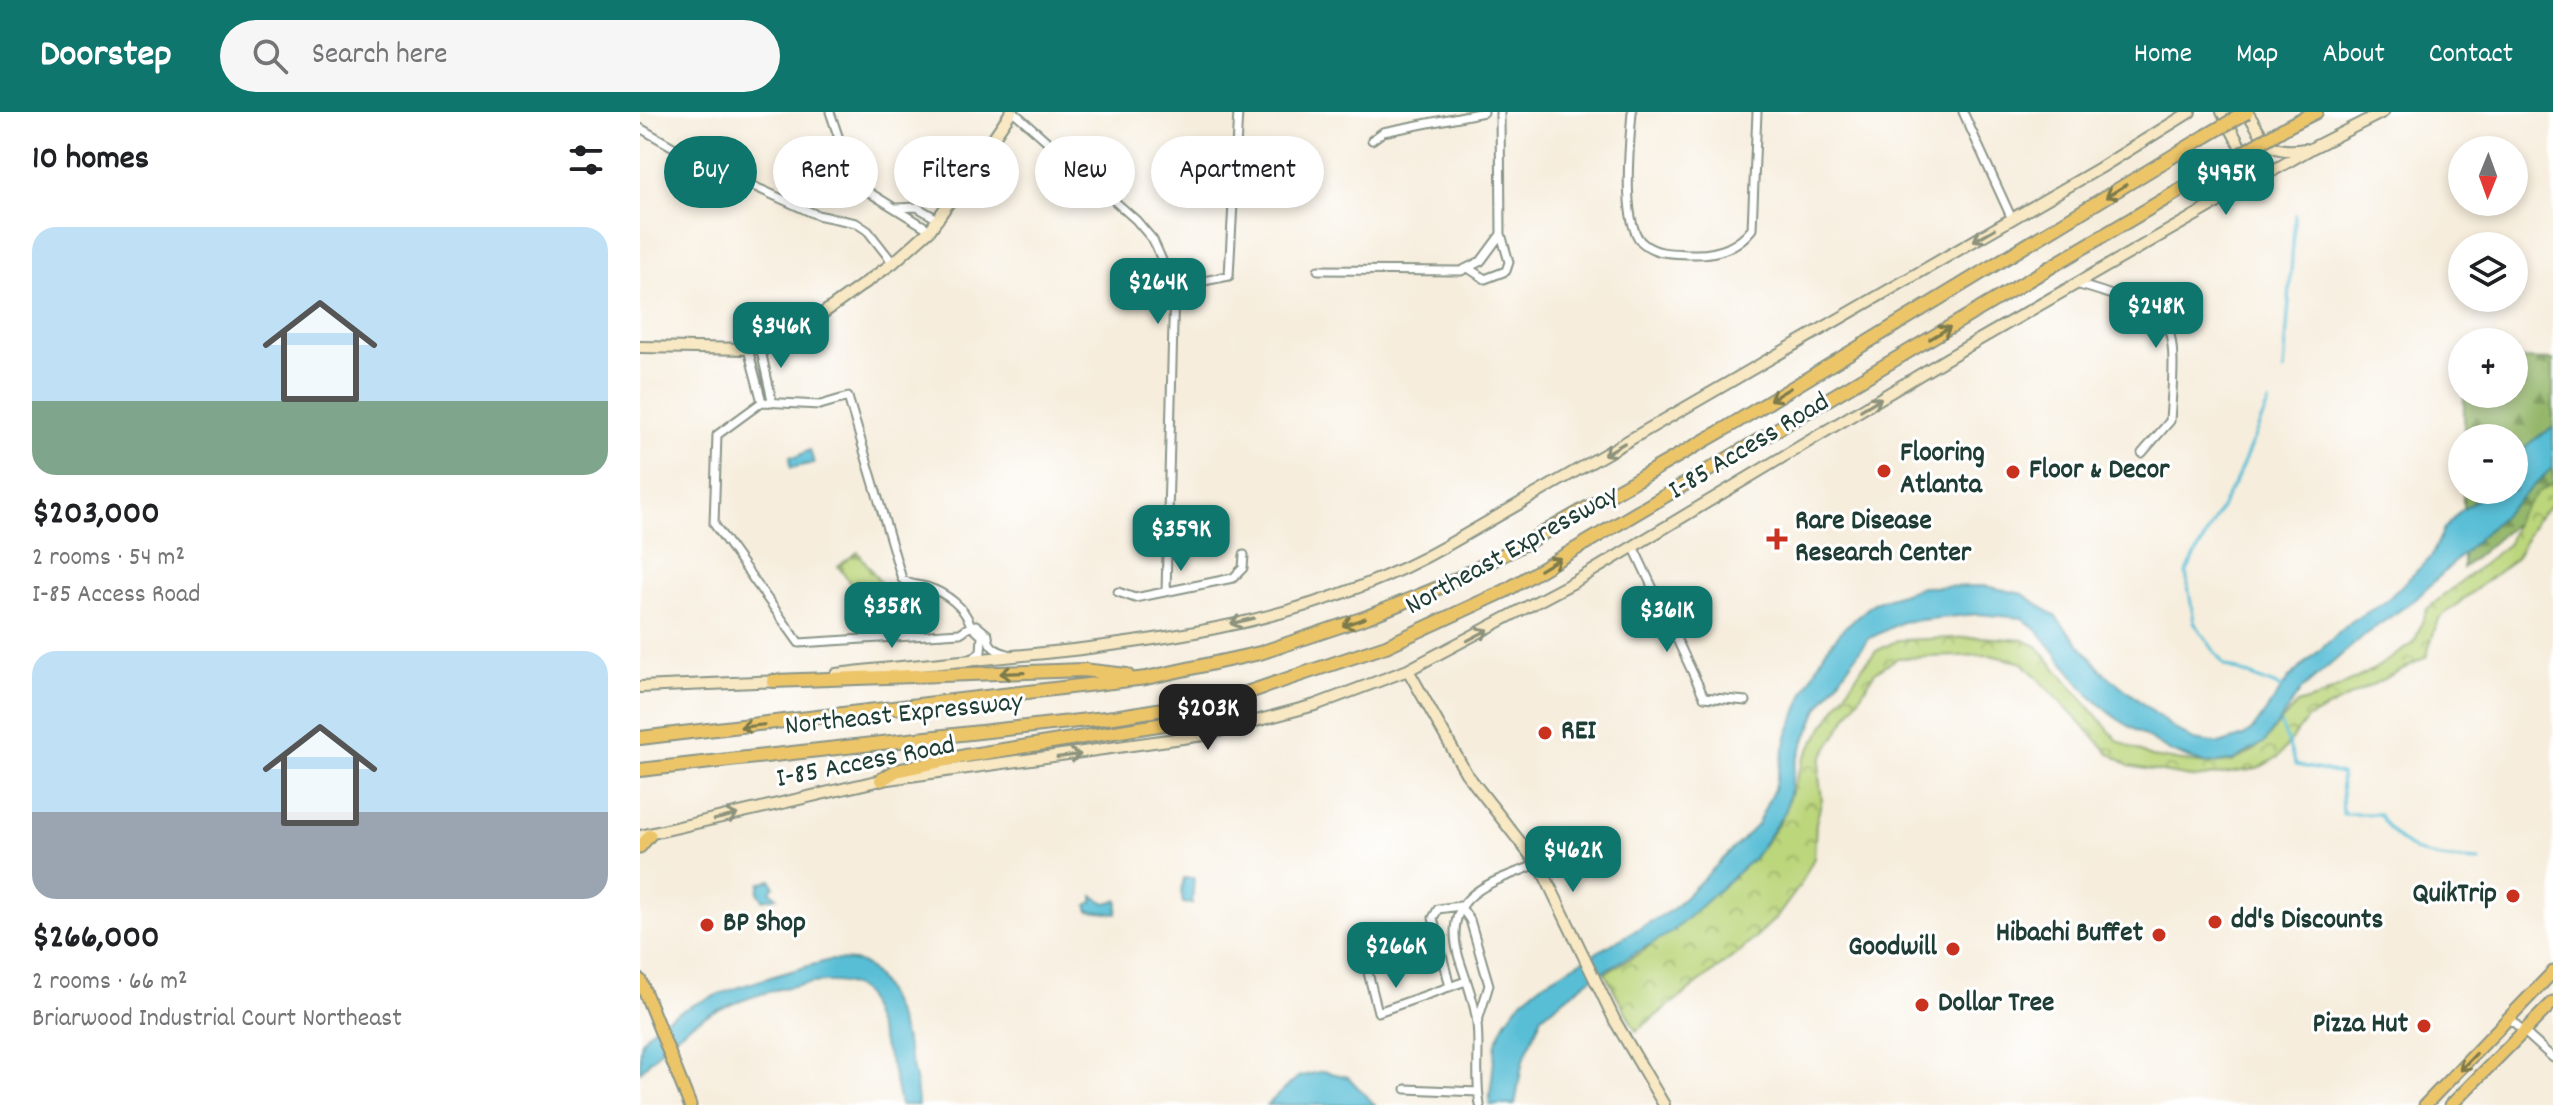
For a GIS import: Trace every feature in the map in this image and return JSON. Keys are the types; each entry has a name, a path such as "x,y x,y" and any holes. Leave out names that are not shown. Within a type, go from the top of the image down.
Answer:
{"highway":[{"name":"Northeast Expressway","path":"640,738 1146,678 1296,642 1367,617 1456,579 1723,430 2247,112"},
{"name":"Northeast Expressway","path":"640,770 1114,717 1231,698 1376,650 1505,591 2316,112"},
{"path":"773,681 1083,670 1146,678"},
{"path":"881,780 896,771 965,756 1202,718 1231,698"}],"main road":[{"path":"640,347 748,349 801,329 893,263 930,230 1012,112"},
{"path":"640,687 773,681 1176,637 1329,596 1432,555 2012,219 2190,112"},
{"path":"2176,120 2203,112"},
{"path":"2247,112 2268,145 2276,150 2314,147"},
{"name":"I-85 Access Road","path":"643,833 881,780 1204,735 1315,705 1408,670 1472,638 1633,546 1956,353 2079,285 2314,147 2383,112"},
{"path":"2221,113 2249,163 2238,191"},
{"path":"1408,670 1466,773 1538,864 1658,1103"},
{"path":"640,847 643,833"},
{"path":"2425,1105 2553,972"},
{"path":"640,980 690,1105"},
{"path":"2451,1105 2553,1002"}],"street":[{"path":"830,112 854,183 894,206"},
{"path":"1012,112 1136,220 1153,240 1174,287 1166,592"},
{"path":"1174,287 1229,276 1238,112"},
{"path":"1372,140 1383,132 1484,112"},
{"path":"1468,268 1485,279 1506,271 1509,262 1501,234 1500,112"},
{"path":"1632,112 1629,160 1634,232 1642,243 1660,253 1700,254 1725,250 1741,242 1752,229 1757,112"},
{"path":"1963,112 2012,219"},
{"path":"640,128 696,160 817,215 856,223 868,231 893,263"},
{"path":"897,208 930,230"},
{"path":"919,208 939,220"},
{"path":"1318,270 1441,272 1468,268 1481,261 1501,234"},
{"path":"2079,285 2108,294 2164,322 2170,335 2170,421 2142,453"},
{"path":"760,346 772,400"},
{"path":"748,349 762,402"},
{"path":"757,383 768,381"},
{"path":"970,660 981,652 988,635 976,625 960,633 799,643 714,524 717,435 762,402 772,400 798,406 820,405 848,397 902,579 909,585 924,586 945,595 967,614 971,626"},
{"path":"1633,546 1704,697 1746,701"},
{"path":"1118,592 1135,598 1233,578 1243,568 1244,555"},
{"path":"985,642 996,650 1014,656"},
{"path":"1477,1025 1456,947 1455,921 1460,906 1479,889 1538,864"},
{"path":"1450,987 1433,918 1438,909 1460,906"},
{"path":"1460,906 1470,920 1489,985 1477,1025 1475,1075 1480,1105"},
{"path":"1359,937 1378,1012 1466,981"},
{"path":"2510,1019 2553,1058"},
{"path":"1406,1089 1478,1092"}],"green space":[{"path":"2528,359 2553,360 2553,502 2539,503 2463,568 2463,504 2528,504 2528,424 2464,424 2464,408 2528,408"},
{"path":"2553,483 2553,503 2535,521 2516,558 2438,619 2426,657 2308,718 2278,757 2257,769 2195,778 2129,766 2108,752 2023,663 1990,655 1898,658 1875,672 1821,759 1819,776 1822,799 1816,823 1814,858 1799,887 1777,917 1743,949 1636,1031 1605,973 1642,952 1754,858 1780,822 1804,758 1862,667 1876,651 1898,640 1981,637 2023,640 2037,646 2118,741 2151,757 2207,764 2232,762 2255,750 2297,704 2320,697 2371,671 2414,643 2427,609 2508,544 2518,515 2538,492"},
{"path":"858,552 883,586 860,597 838,566"}],"water":[{"path":"2553,428 2553,467 2528,491 2528,445"},
{"path":"810,450 814,463 791,468 790,456 796,457"},
{"path":"2470,504 2515,504 2416,599 2367,633 2302,689 2265,742 2232,761 2207,764 2171,752 2116,718 2089,695 2038,631 2022,618 1977,614 1902,622 1868,639 1818,709 1795,764 1786,810 1754,858 1672,932 1590,979 1542,1016 1523,1060 1515,1105 1489,1105 1496,1042 1507,1019 1523,999 1543,983 1673,909 1757,825 1774,789 1787,737 1804,693 1825,651 1845,627 1874,603 1922,587 1986,586 2023,594 2055,616 2102,671 2172,727 2194,740 2219,744 2244,736 2254,728 2289,678 2352,621 2385,602 2431,557 2444,529"},
{"path":"1184,878 1194,878 1192,904 1183,903 1181,890"},
{"path":"771,880 774,886 770,891 777,897 763,900 758,892 760,883"},
{"path":"1093,896 1106,903 1118,900 1117,914 1089,911 1087,905 1093,902"},
{"path":"830,960 861,963 873,973 883,988 893,1006 908,1050 918,1105 900,1105 892,1067 865,995 852,985 831,982 779,989 705,1016 676,1035 640,1072 642,1041 655,1027 675,1014 728,991"},
{"path":"1323,1071 1348,1077 1375,1105 1267,1105 1298,1077"}],"waterway":[{"path":"2284,371 2295,215"},
{"path":"2269,402 2237,478 2186,573 2194,622 2224,665 2284,689"},
{"path":"2281,724 2296,765 2341,774 2343,814 2379,814 2399,839 2421,853 2480,861"}],"place":[{"name":"Flooring Atlanta","path":"1884,471"},
{"name":"Floor & Decor","path":"2013,472"},
{"name":"Rare Disease Research Center","path":"1777,539"},
{"name":"REI","path":"1545,733"},
{"name":"QuikTrip","path":"2513,896"},
{"name":"dd's Discounts","path":"2215,922"},
{"name":"BP Shop","path":"707,925"},
{"name":"Hibachi Buffet","path":"2159,935"},
{"name":"Goodwill","path":"1953,949"},
{"name":"Dollar Tree","path":"1922,1005"},
{"name":"Pizza Hut","path":"2424,1026"}]}
